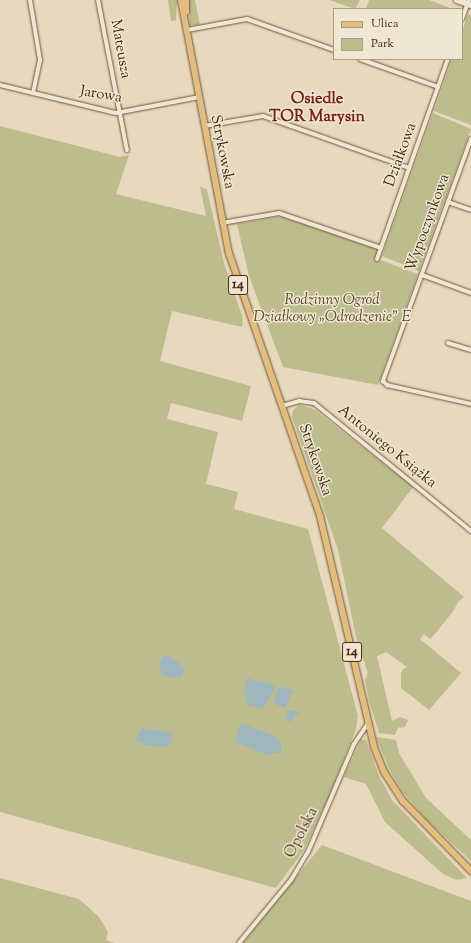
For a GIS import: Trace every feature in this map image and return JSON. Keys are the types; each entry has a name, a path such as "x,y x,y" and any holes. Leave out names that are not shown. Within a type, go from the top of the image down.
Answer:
{"main road":[{"name":"Strykowska","path":"181,0 222,223 238,286 282,406 326,538 368,723 378,760 397,793 416,817 471,871"},
{"name":"Strykowska","path":"186,0 186,30"}],"street":[{"path":"30,0 40,60 33,93"},
{"name":"Mateusza","path":"98,0 127,150"},
{"path":"457,0 469,3 463,17"},
{"path":"186,30 247,19 333,50"},
{"path":"363,60 438,87"},
{"name":"Działkowa","path":"377,259 448,60"},
{"name":"Jarowa","path":"0,85 119,113 199,97"},
{"path":"204,126 263,116 409,168"},
{"name":"Wypoczynkowa","path":"471,139 384,383 471,404"},
{"path":"448,202 471,210"},
{"path":"222,223 285,214 381,248"},
{"path":"422,275 471,294"},
{"path":"448,343 471,350"},
{"name":"Antoniego Książka","path":"282,406 299,401 314,404 471,531"},
{"name":"Opolska","path":"239,943 291,880 308,852 354,744 368,723"}],"green space":[{"path":"168,0 177,0 176,20 171,21"},
{"path":"189,0 195,0 200,25 190,25"},
{"path":"329,0 360,0 356,8"},
{"path":"369,0 429,0 450,8 366,8"},
{"path":"468,14 471,15 471,125 434,111 452,60 463,60 463,28"},
{"path":"433,113 471,129 419,271 382,256"},
{"path":"0,126 120,157 129,155 116,194 206,216 200,186 207,190 224,263 243,319 242,327 172,311 160,361 251,386 242,421 171,403 167,419 218,432 206,484 238,492 234,509 308,529 358,716 356,729 329,797 304,850 276,888 0,812"},
{"name":"Rodzinny Ogród Działkowy „Odrodzenie” E","path":"276,217 287,217 378,250 375,258 418,274 378,385 283,367 249,276 237,224"},
{"path":"299,405 314,409 413,487 382,528 464,597 458,602 454,610 430,639 424,634 420,639 461,673 429,710 401,688 401,674 403,669 407,667 386,652 377,656 392,721 400,717 408,720 405,727 398,728 395,735 379,733 369,701 365,680 368,673 356,637 338,550 292,417 293,410"},
{"path":"376,737 396,740 399,753 426,798 471,840 471,861 426,819 402,791 389,769"},
{"path":"361,739 366,740 379,776 392,800 467,878 456,880 443,874 385,822 366,784 344,777"},
{"path":"322,845 471,901 471,943 243,943"},
{"path":"0,878 79,899 99,917 108,932 106,940 114,943 0,943"}],"water":[{"path":"167,655 185,669 181,677 167,677 162,674 159,663 162,657"},
{"path":"247,678 276,686 263,709 248,705 244,691"},
{"path":"279,687 293,690 285,708 273,703"},
{"path":"288,710 299,712 291,722 286,720"},
{"path":"241,723 274,736 281,742 281,752 268,755 235,742"},
{"path":"142,728 173,734 171,742 167,747 145,745 136,740"}],"district":[{"name":"Osiedle TOR Marysin","path":"317,109"}]}
